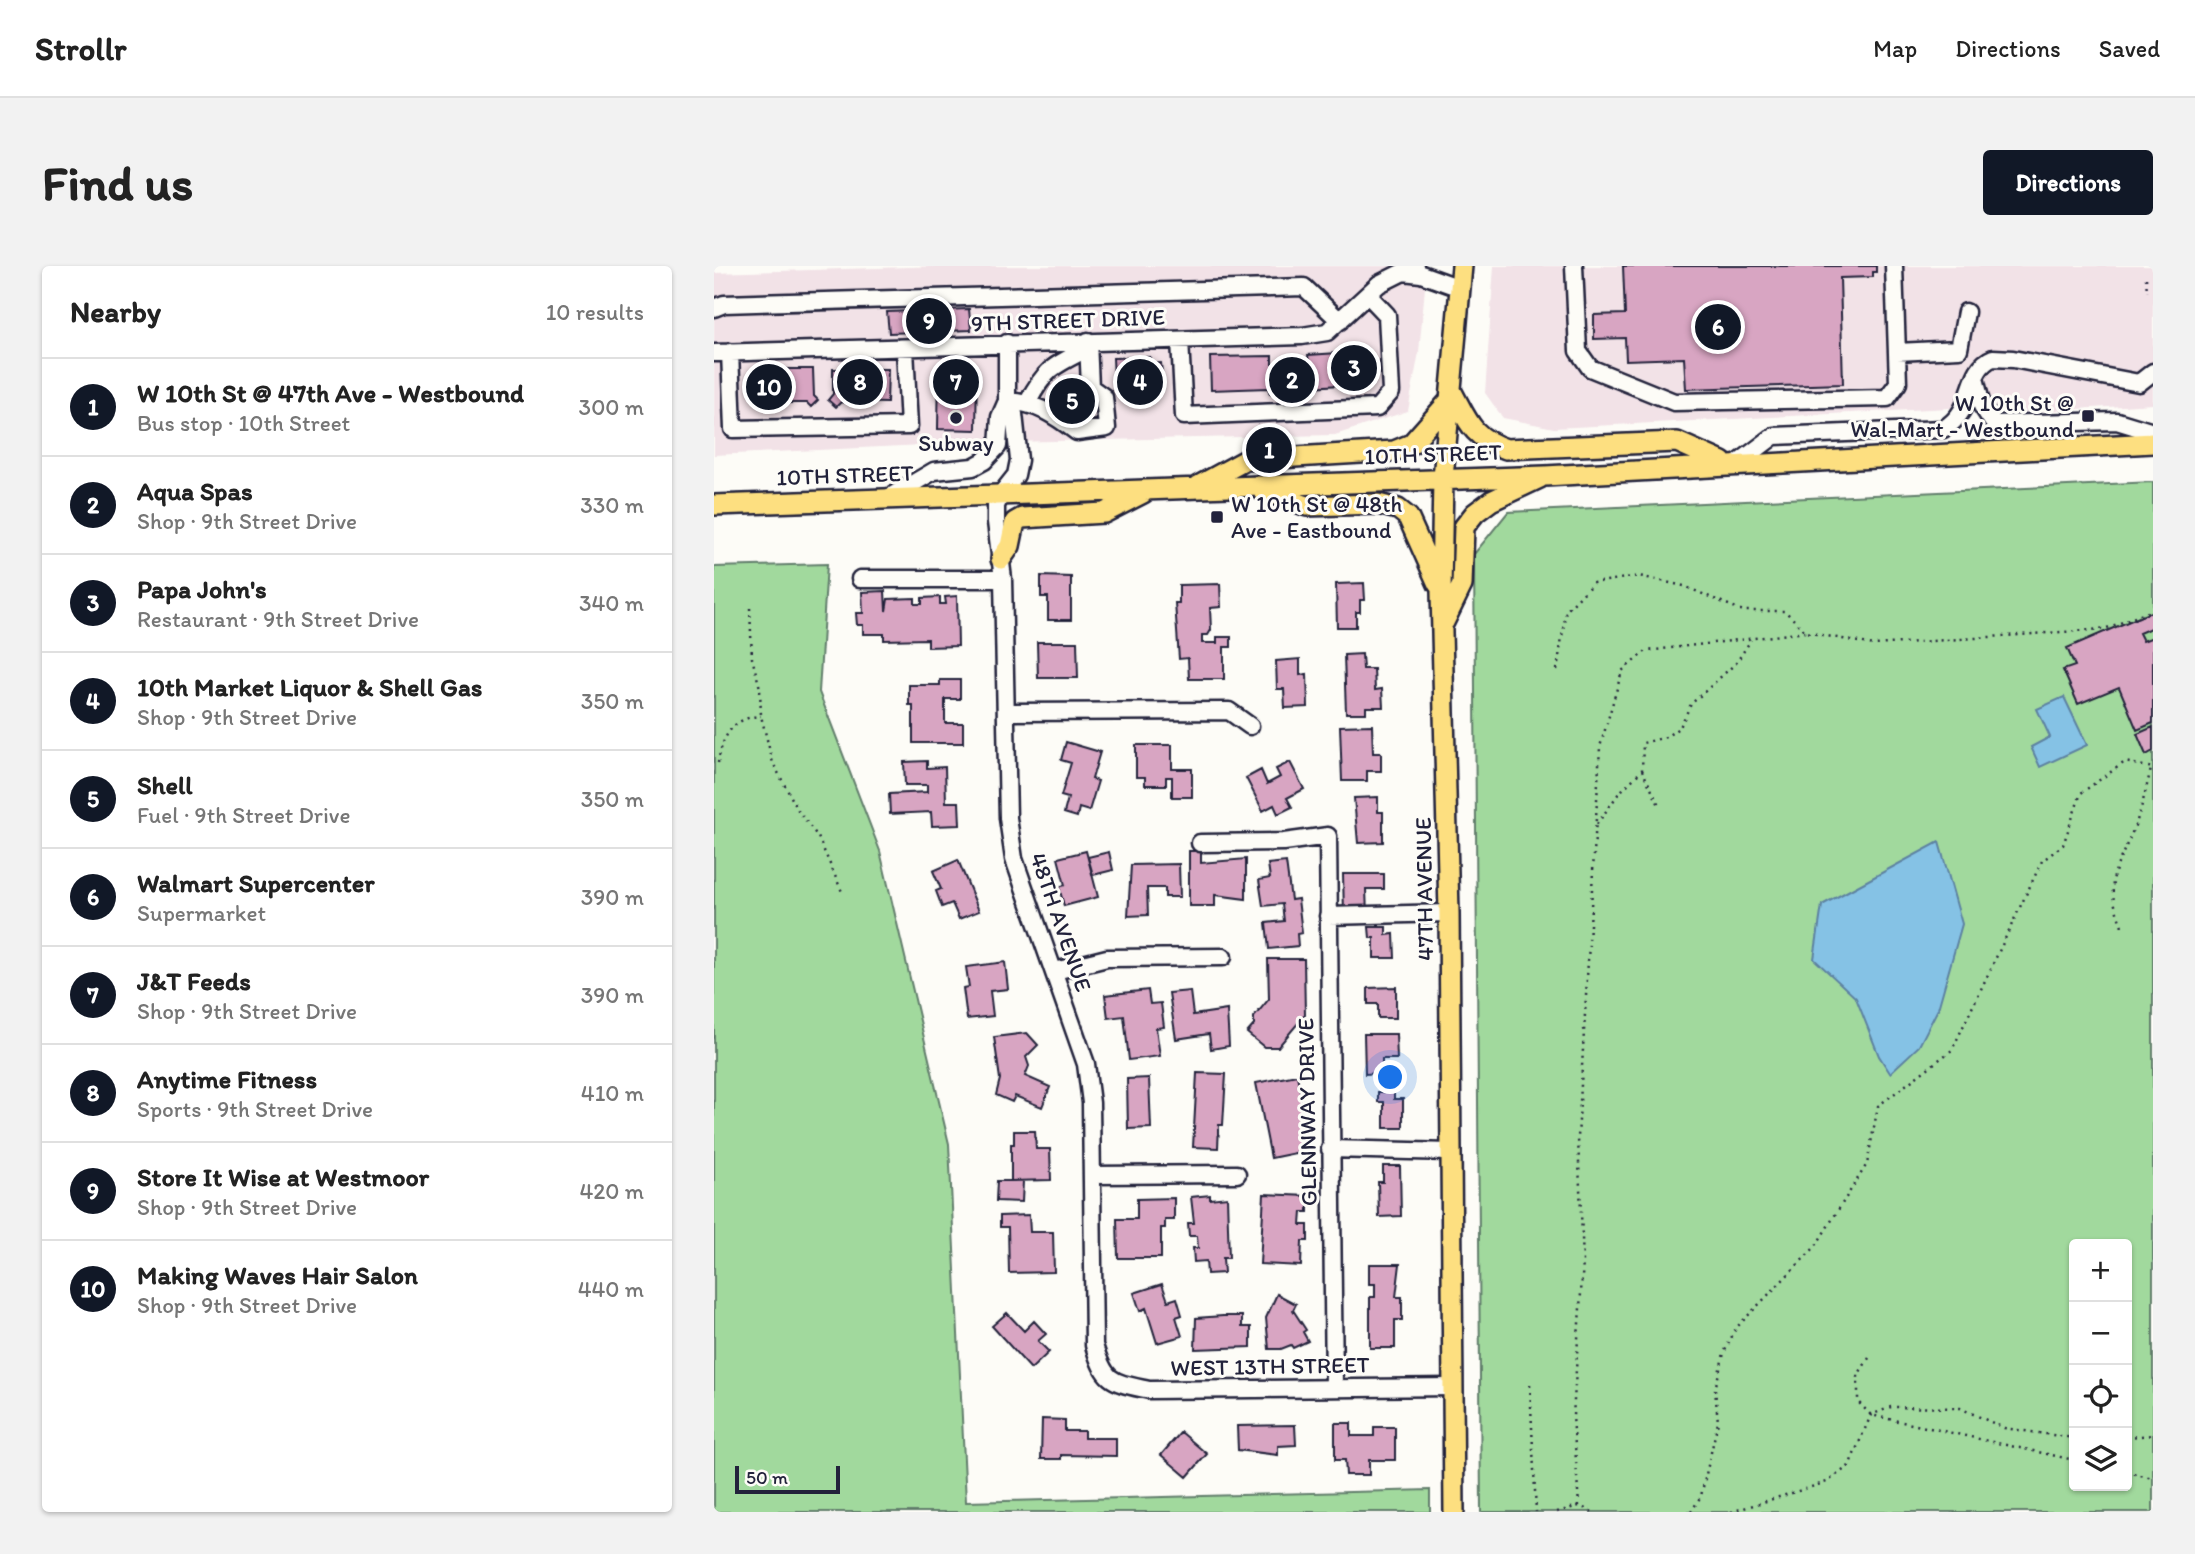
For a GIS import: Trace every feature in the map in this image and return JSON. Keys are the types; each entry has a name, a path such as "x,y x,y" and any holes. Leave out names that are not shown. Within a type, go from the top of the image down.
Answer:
{"main road":[{"name":"47TH AVENUE","path":"1454,1512 1450,912 1441,592 1443,478 1462,266"},
{"path":"1194,488 1246,460 1394,451 1410,444 1451,395 1483,441 1506,449 1676,442 1732,464"},
{"name":"10TH STREET","path":"714,505 1545,476 2153,443"},
{"path":"1442,626 1462,585 1464,527 1475,513 1491,501 1545,476"},
{"path":"1251,486 1307,506 1378,504 1398,509 1408,517 1441,592"},
{"path":"1001,559 1010,546 1015,522 1022,518 1104,513 1150,489"}],"street":[{"path":"1574,266 1578,351 1584,360 1590,368 1674,402 1887,398 1898,383 1895,266"},
{"path":"1408,269 1460,288"},
{"name":"9TH STREET DRIVE","path":"722,353 905,349 1007,343 1089,345 1302,336 1327,332 1379,284 1408,269"},
{"path":"714,308 724,304 1304,288 1340,321"},
{"path":"1180,340 1184,416 1377,408 1391,392 1387,315 1368,295"},
{"path":"1897,352 1959,349 1966,312"},
{"path":"888,498 934,471 973,467 984,461 998,446 1000,417 1007,401 1007,343"},
{"path":"1007,401 1028,402 1046,408 1077,432 1107,428 1104,397 1090,387 1089,345 1041,376 1028,402"},
{"path":"722,353 733,429 909,426 905,349"},
{"path":"1732,464 1774,436 1943,429 1962,414 1975,378 1985,361 2001,357 2139,383 2153,372"},
{"path":"1975,378 1982,406 1994,424 2117,421 2153,432"},
{"path":"1001,494 1016,475 1019,460 1014,414 1007,401"},
{"name":"48TH AVENUE","path":"1001,494 996,522 1003,579 1007,800 1014,859 1086,1064 1091,1103 1094,1345 1099,1362"},
{"path":"860,579 1003,579"},
{"path":"1007,712 1229,711 1250,726"},
{"name":"GLENNWAY DRIVE","path":"1200,843 1284,842 1328,836 1334,1388"},
{"path":"1328,916 1450,912"},
{"path":"1055,971 1107,958 1223,957"},
{"path":"1330,1149 1451,1152"},
{"path":"1092,1175 1237,1174"},
{"name":"WEST 13TH STREET","path":"1099,1362 1106,1376 1149,1390 1453,1387"}],"path":[{"path":"2146,278 2147,292"},
{"path":"1557,670 1566,611 1593,583 1616,579 1639,576 1684,586 1743,611 1785,611 1806,632"},
{"path":"750,608 752,658 760,688 761,716 773,763 799,812 818,837 843,894"},
{"path":"1579,1506 1573,1416 1583,1262 1578,1138 1600,747 1622,671 1646,650 1806,632 1874,645 2091,630 2108,628 2153,610"},
{"path":"1660,807 1642,770 1643,743 1666,737 1680,727 1691,704 1736,663 1752,639"},
{"path":"718,763 726,732 748,717 761,716"},
{"path":"1691,1512 1702,1496 1718,1422 1715,1389 1724,1353 1736,1328 1815,1247 1867,1164 1878,1105 1952,1050 2042,861 2063,845 2081,793 2125,762 2152,769 2135,826 2113,873 2112,899 2122,926"},
{"path":"1597,824 1619,793 1642,770"},
{"path":"1868,1358 1858,1376 1858,1402 1871,1415 2069,1459"},
{"path":"1530,1385 1536,1512"},
{"path":"1731,1512 1827,1482 1849,1466 1871,1415 1892,1407 1960,1408 2004,1428 2069,1437"},
{"path":"2132,1437 2153,1435"},
{"path":"2132,1473 2153,1478"},
{"path":"1557,1512 1579,1506 1593,1512"}],"shaded area":[{"path":"942,266 1427,266 1419,352 1408,411 1335,435 966,443 714,455 714,273"},
{"path":"1494,266 2153,266 2153,404 2015,413 1990,406 1554,428 1503,418 1485,393"}],"green space":[{"path":"2153,482 2153,1512 1481,1512 1474,554 1508,512"},
{"path":"827,564 819,692 880,851 949,1144 966,1502 1430,1490 1430,1512 714,1512 714,567"}],"water":[{"path":"2064,697 2087,745 2040,767 2031,747 2050,737 2037,709"},
{"path":"1939,842 1962,924 1938,1009 1919,1046 1890,1073 1879,1056 1856,998 1814,959 1822,905"}],"building":[{"path":"1623,266 1876,266 1876,272 1873,272 1873,277 1840,278 1843,384 1686,389 1684,358 1626,360 1625,338 1594,339 1594,315 1625,314"},
{"path":"969,309 971,330 889,333 887,312"},
{"path":"1369,351 1369,383 1311,387 1311,394 1270,394 1268,388 1211,390 1210,357 1272,356 1272,364 1309,363 1308,355"},
{"path":"1150,357 1150,364 1161,363 1163,385 1150,385 1150,402 1128,402 1127,389 1114,378 1113,358"},
{"path":"759,369 813,369 814,396 818,400 811,407 807,403 759,403"},
{"path":"833,369 888,369 887,403 841,402 836,407 828,400 833,394"},
{"path":"939,370 977,370 976,430 938,429"},
{"path":"1041,576 1071,577 1071,620 1048,620 1048,597 1041,597"},
{"path":"1364,583 1365,600 1360,600 1360,612 1356,612 1356,627 1337,627 1336,584"},
{"path":"1220,584 1221,607 1210,608 1211,630 1208,635 1202,635 1202,643 1217,643 1217,637 1231,637 1231,647 1224,647 1224,679 1189,679 1188,658 1179,659 1175,603 1179,603 1179,585"},
{"path":"885,591 886,611 888,599 915,598 915,604 922,604 922,598 940,597 940,604 946,604 945,597 957,596 958,646 928,647 928,639 884,640 884,634 863,634 863,625 857,625 856,613 863,613 862,592"},
{"path":"2153,611 2153,627 2139,633 2143,641 2153,637 2153,723 2137,730 2119,687 2078,704 2063,670 2075,666 2067,648"},
{"path":"1037,642 1077,642 1078,678 1038,678"},
{"path":"1362,654 1363,669 1374,669 1375,690 1382,689 1383,707 1366,707 1366,713 1346,713 1344,655"},
{"path":"1300,659 1300,675 1307,674 1308,707 1285,708 1284,689 1277,689 1276,661"},
{"path":"940,680 960,680 960,699 945,699 945,723 963,723 963,743 913,743 913,705 909,705 909,685 940,685"},
{"path":"1372,725 1373,753 1381,753 1381,771 1367,771 1367,781 1342,781 1340,726"},
{"path":"2153,727 2153,751 2146,755 2137,734"},
{"path":"1066,742 1100,752 1092,779 1098,781 1089,811 1079,808 1077,817 1064,813 1068,798 1061,796 1071,763 1061,760"},
{"path":"1136,745 1172,745 1172,769 1192,769 1192,797 1172,797 1172,777 1166,777 1166,785 1145,785 1145,777 1136,777"},
{"path":"927,761 927,768 945,767 946,802 959,802 960,825 932,826 931,812 890,814 889,794 927,792 927,785 905,785 904,762"},
{"path":"1290,762 1304,789 1287,798 1292,807 1278,814 1274,805 1263,811 1246,778 1261,770 1267,784 1280,777 1276,769"},
{"path":"1378,797 1378,812 1383,812 1383,842 1358,843 1354,798"},
{"path":"1086,851 1098,897 1064,906 1059,887 1065,885 1058,858"},
{"path":"1189,851 1201,851 1201,863 1246,859 1246,899 1215,895 1215,906 1189,906"},
{"path":"1109,852 1113,870 1093,875 1088,857"},
{"path":"958,860 979,911 959,919 952,903 942,907 936,891 941,889 933,871"},
{"path":"1286,862 1291,900 1298,899 1302,933 1297,934 1298,946 1269,949 1266,923 1284,921 1282,904 1263,906 1259,880 1270,878 1268,864"},
{"path":"1179,864 1180,897 1165,897 1165,888 1147,888 1148,915 1128,916 1131,865"},
{"path":"1343,874 1384,874 1384,889 1366,889 1367,914 1344,914"},
{"path":"1369,927 1386,927 1386,935 1394,934 1395,958 1374,958 1374,938 1370,938"},
{"path":"1268,959 1304,959 1305,1015 1278,1047 1264,1047 1247,1033 1254,1025 1254,1017 1269,999"},
{"path":"1005,962 1008,989 990,991 993,1016 967,1019 963,988 969,987 966,967"},
{"path":"1396,987 1396,1018 1378,1018 1378,1004 1368,1004 1368,988"},
{"path":"1148,990 1150,1004 1161,1003 1164,1027 1156,1028 1160,1056 1129,1060 1124,1016 1108,1018 1105,995"},
{"path":"1190,991 1193,1015 1227,1010 1229,1046 1211,1049 1209,1034 1176,1039 1169,993"},
{"path":"1027,1033 1038,1045 1026,1057 1029,1066 1025,1076 1050,1087 1042,1107 1015,1096 1012,1102 996,1095 1000,1079 994,1037"},
{"path":"1364,1034 1396,1034 1397,1059 1382,1059 1382,1073 1365,1074"},
{"path":"1197,1073 1226,1074 1223,1125 1219,1125 1218,1148 1193,1147"},
{"path":"1297,1075 1305,1117 1299,1119 1305,1151 1271,1158 1256,1083"},
{"path":"1149,1078 1151,1128 1128,1129 1127,1079"},
{"path":"1378,1092 1394,1092 1394,1099 1403,1099 1403,1128 1384,1128 1384,1102 1378,1102"},
{"path":"1014,1131 1035,1131 1036,1149 1050,1149 1051,1180 1011,1181 1011,1144 1014,1144"},
{"path":"1383,1166 1400,1166 1401,1216 1379,1217 1378,1182 1383,1182"},
{"path":"997,1181 1023,1181 1022,1202 996,1201"},
{"path":"1264,1194 1308,1196 1308,1212 1302,1212 1301,1225 1308,1225 1308,1241 1302,1241 1301,1266 1260,1264"},
{"path":"1210,1195 1210,1199 1227,1197 1229,1258 1223,1258 1224,1273 1207,1274 1206,1261 1194,1262 1193,1248 1198,1248 1197,1236 1189,1236 1188,1223 1194,1223 1191,1197"},
{"path":"1174,1198 1174,1220 1165,1220 1165,1228 1161,1228 1161,1258 1118,1258 1117,1219 1137,1219 1137,1199"},
{"path":"1029,1215 1030,1232 1053,1232 1054,1272 1009,1273 1008,1227 1000,1227 1000,1216"},
{"path":"1369,1264 1400,1264 1396,1297 1402,1297 1402,1320 1395,1320 1395,1348 1370,1348 1370,1297 1375,1297 1375,1284 1369,1284"},
{"path":"1162,1284 1168,1301 1177,1298 1182,1315 1176,1317 1182,1336 1157,1343 1146,1308 1140,1311 1134,1293"},
{"path":"1277,1294 1296,1304 1293,1310 1306,1330 1303,1332 1308,1341 1293,1348 1291,1345 1281,1349 1269,1349 1266,1318"},
{"path":"1007,1313 1024,1331 1034,1321 1046,1334 1038,1341 1049,1352 1031,1369 992,1326"},
{"path":"1242,1316 1242,1327 1251,1327 1251,1347 1195,1349 1196,1318"},
{"path":"1042,1419 1065,1420 1065,1431 1084,1431 1084,1438 1116,1438 1116,1456 1061,1455 1061,1459 1041,1459"},
{"path":"1335,1423 1351,1423 1351,1436 1374,1436 1374,1427 1395,1427 1395,1460 1369,1460 1369,1475 1346,1475 1345,1460 1335,1460"},
{"path":"1295,1425 1296,1445 1278,1446 1278,1455 1238,1450 1237,1426"},
{"path":"1181,1432 1207,1454 1187,1477 1161,1455"}],"place":[{"name":"Store It Wise at Westmoor","path":"929,321"},
{"name":"Walmart Supercenter","path":"1718,327"},
{"name":"Papa John's","path":"1354,368"},
{"name":"Aqua Spas","path":"1292,380"},
{"name":"Anytime Fitness","path":"860,382"},
{"name":"J&T Feeds","path":"956,382"},
{"name":"10th Market Liquor & Shell Gas","path":"1140,382"},
{"name":"Making Waves Hair Salon","path":"769,387"},
{"name":"Shell","path":"1072,401"},
{"name":"W 10th St @ Wal-Mart - Westbound","path":"2088,416"},
{"name":"Subway","path":"956,418"},
{"name":"W 10th St @ 47th Ave - Westbound","path":"1269,450"},
{"name":"W 10th St @ 48th Ave - Eastbound","path":"1217,517"}]}
